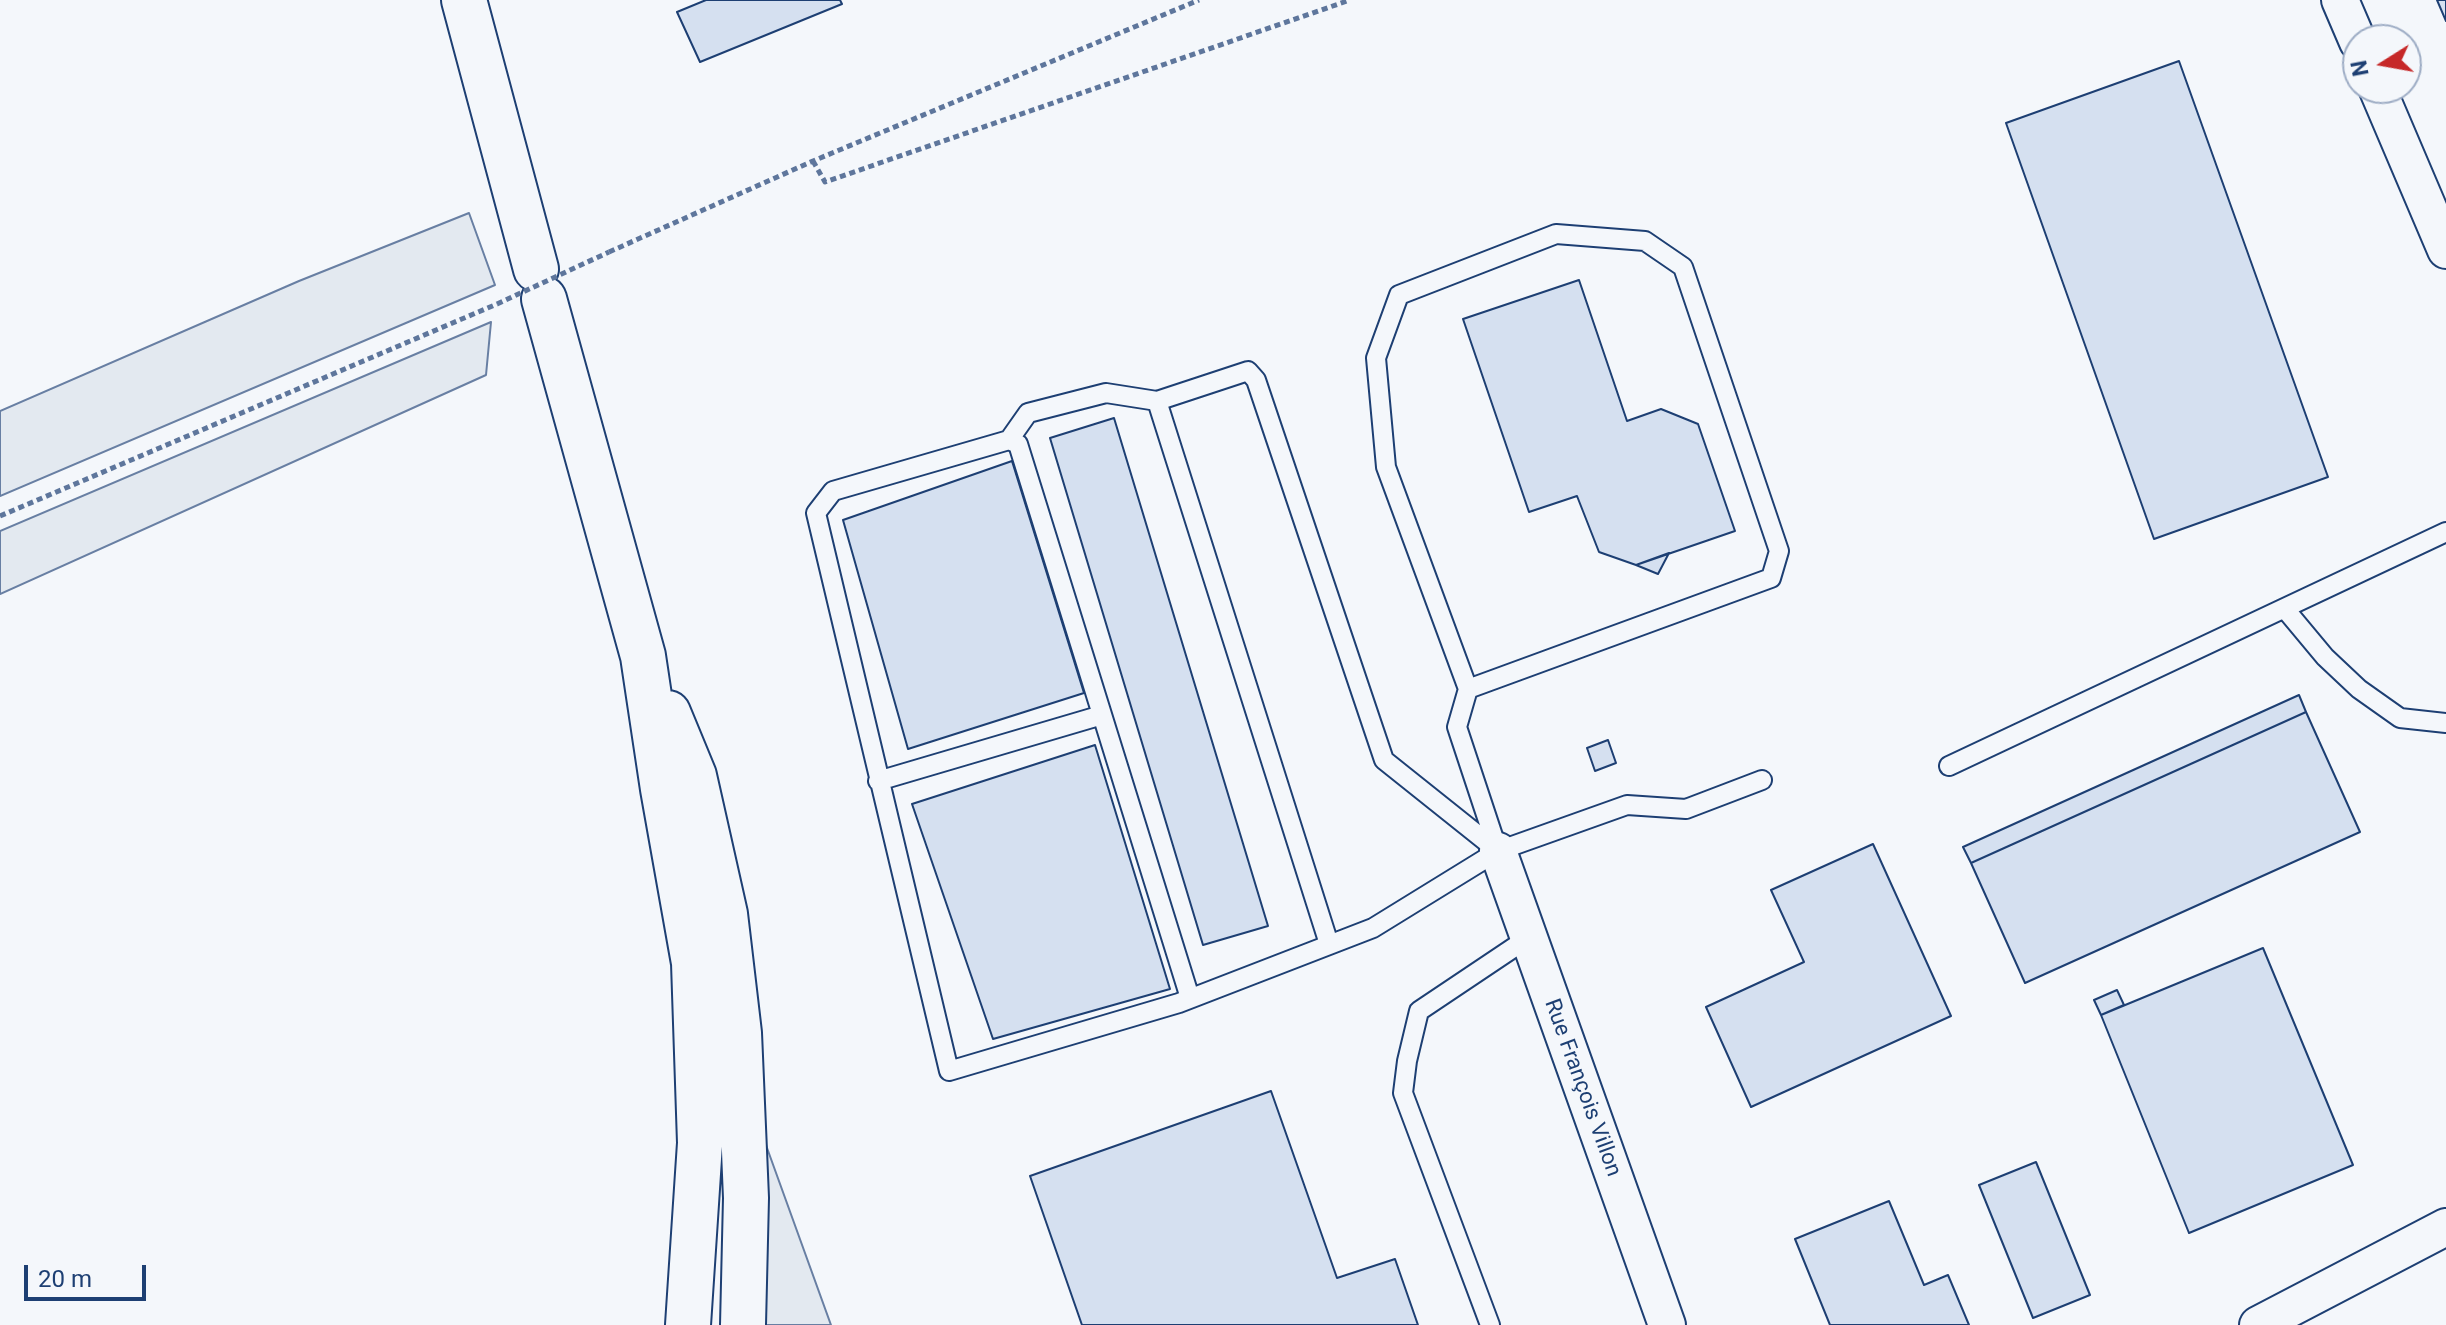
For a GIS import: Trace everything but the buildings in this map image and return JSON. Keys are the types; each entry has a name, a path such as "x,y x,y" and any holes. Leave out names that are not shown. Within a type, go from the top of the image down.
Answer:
{"main road":[{"path":"464,0 643,656 694,963 700,1143 688,1325"},
{"path":"643,656 694,776 725,914 740,1063 746,1198 743,1325"}],"street":[{"path":"2340,0 2350,24"},
{"path":"2384,104 2446,250"},
{"name":"Rue François Villon","path":"1498,851 1667,1325"},
{"path":"2258,1325 2446,1227"}],"lane":[{"path":"1468,689 1771,578 1779,551 1683,267 1645,241 1556,234 1399,295 1376,358 1386,467 1468,689 1457,727 1498,851"},
{"path":"1498,851 1384,760 1256,380 1248,371 1157,401 1106,393 1028,413 1009,440 833,491 816,513 949,1071 1190,998 1373,928 1498,851 1627,805 1686,809 1762,780"},
{"path":"1157,401 1329,944"},
{"path":"1009,440 1018,444 1190,998"},
{"path":"1949,766 2446,532"},
{"path":"2285,609 2325,657 2359,689 2400,718 2446,723"},
{"path":"878,781 1102,715"},
{"path":"1490,1325 1403,1093 1419,1011 1528,938"}],"path":[{"path":"0,516 497,304 813,161 1199,0"},
{"path":"813,161 825,182 1350,0"}],"shaded area":[{"path":"469,213 495,285 0,496 0,411 299,281"},
{"path":"491,322 486,375 0,594 0,531"},
{"path":"758,1123 831,1325 763,1325"}]}
